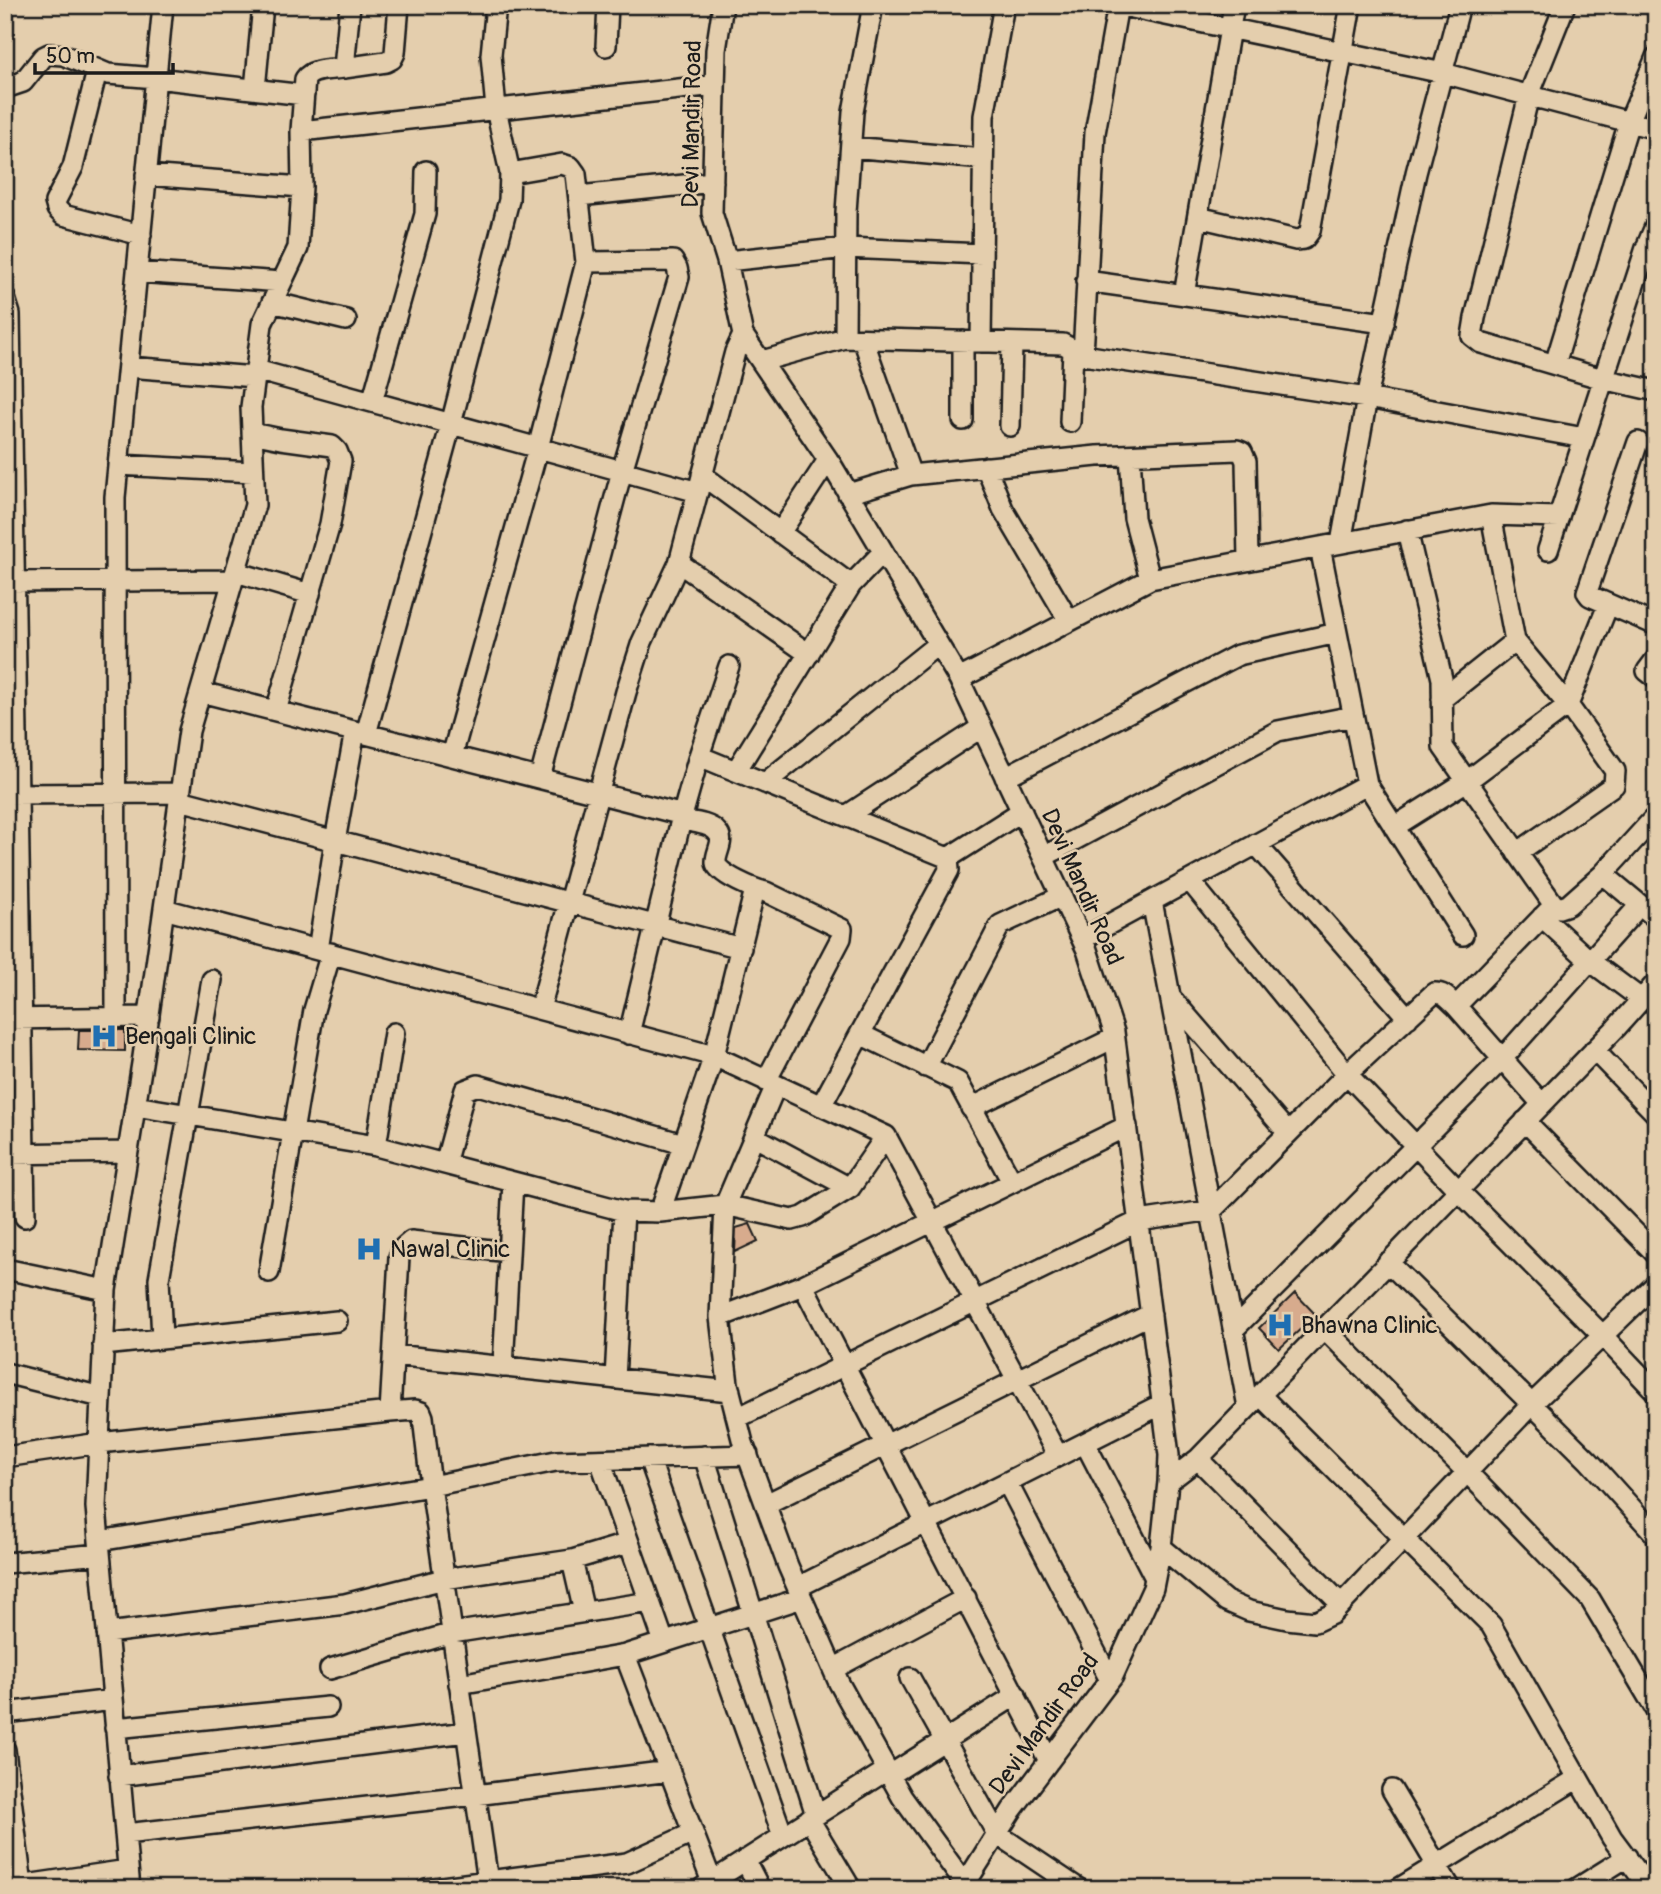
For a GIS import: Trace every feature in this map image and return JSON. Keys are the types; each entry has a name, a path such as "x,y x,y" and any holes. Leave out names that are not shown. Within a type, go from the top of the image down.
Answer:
{"street":[{"path":"116,1017 115,497 163,5"},
{"path":"255,89 262,5"},
{"path":"344,68 350,5"},
{"path":"5,1750 14,1887 129,1879 96,1507 106,1290 149,1017 189,731 255,505 251,407 262,324 298,248 305,79 312,72 392,59 395,53 399,5"},
{"path":"269,1272 324,952 335,842 360,733 451,424 509,200 510,173 496,109 491,55 496,5"},
{"path":"607,46 608,5"},
{"name":"Devi Mandir Road","path":"723,5 716,50 712,213 727,261 743,334 828,460 959,680 1083,939 1114,1038 1139,1221 1169,1455 1161,1547 1153,1588 1110,1680 1012,1810 966,1887"},
{"path":"873,5 853,112 846,248 854,339 911,475"},
{"path":"963,420 982,254 984,116 1004,5"},
{"path":"1070,422 1086,281 1095,133 1118,5 1443,73 1656,129"},
{"path":"1184,295 1234,5"},
{"path":"1198,217 1296,240 1304,239 1310,231 1351,5"},
{"path":"1341,543 1367,398 1416,173 1460,5"},
{"path":"1565,5 1529,95 1472,336 1481,343 1603,379 1656,391"},
{"path":"5,88 23,82 43,57 49,54 62,55 108,74 304,95"},
{"path":"1555,364 1629,122 1656,57"},
{"path":"97,71 73,167 55,202 63,215 141,235"},
{"path":"301,131 715,85"},
{"path":"851,147 983,159"},
{"path":"452,756 538,447 586,262 576,174 571,167 562,164 510,173"},
{"path":"372,402 425,214 426,172"},
{"path":"146,175 302,187"},
{"path":"579,196 713,182"},
{"path":"1548,550 1603,379 1651,249 1656,224"},
{"path":"727,261 846,248 982,254"},
{"path":"540,778 622,471 679,277 673,261 586,262"},
{"path":"137,272 282,282"},
{"path":"1086,281 1384,323"},
{"path":"5,298 10,314 15,1154 24,1217"},
{"path":"272,302 346,320"},
{"path":"540,1009 626,692 642,642 679,563 734,352 743,334"},
{"path":"762,360 854,339 1063,344 1078,352 1367,398 1584,438"},
{"path":"1010,426 1012,343"},
{"path":"128,367 256,373 622,471 700,483 780,533 851,585"},
{"path":"252,433 332,446 341,461 330,524 276,711"},
{"path":"1638,442 1587,592 1608,605 1656,625"},
{"path":"848,494 911,475 1097,456 1237,450 1242,452 1246,461 1248,560"},
{"path":"1130,455 1134,518 1150,579"},
{"path":"780,533 828,460"},
{"path":"118,465 253,472"},
{"path":"986,467 1003,509 1069,621"},
{"path":"959,680 1150,579 1490,515 1559,517"},
{"path":"1490,515 1515,641 1568,705 1615,771 1614,785 1517,853"},
{"path":"1407,530 1442,679 1443,747 1517,853 1548,911 1590,961 1642,999"},
{"path":"1320,547 1367,784 1463,936"},
{"path":"736,771 851,585 883,552"},
{"path":"679,563 809,654"},
{"path":"11,582 234,576 310,594"},
{"path":"1394,827 1467,781 1568,705 1608,605"},
{"path":"1005,777 1238,655 1337,633"},
{"path":"1442,699 1515,641"},
{"path":"765,783 938,644"},
{"path":"1656,659 1647,671 1656,678"},
{"path":"629,1034 682,817 729,666"},
{"path":"201,692 598,793 712,828 719,833 721,839 716,863 718,869 755,890 766,892 842,929 841,938 771,1083 755,1138 725,1205 720,1317 730,1391 737,1419 800,1593 833,1669 902,1797 966,1887"},
{"path":"1043,857 1278,732 1353,716"},
{"path":"846,816 982,727"},
{"path":"699,756 948,858"},
{"path":"1083,939 1367,784"},
{"path":"13,794 116,793 180,797 335,842 741,948"},
{"path":"948,858 1021,811"},
{"path":"1456,1006 1548,911 1568,905 1603,874 1656,816"},
{"path":"1256,844 1408,1018"},
{"path":"821,1106 949,870 948,858"},
{"path":"1603,874 1656,918"},
{"path":"1189,880 1347,1074 1656,1392"},
{"path":"660,1212 713,1056 755,890"},
{"path":"926,1067 1000,925 1062,896"},
{"path":"1152,901 1234,1329 1254,1401 1403,1538 1491,1625 1612,1838 1650,1889"},
{"path":"1234,1329 1502,1059 1640,905"},
{"path":"164,909 713,1056 886,1136 1058,1456"},
{"path":"162,1338 159,1279 212,980"},
{"path":"1168,1482 1198,1459 1656,983"},
{"path":"737,1419 1139,1221 1212,1210 1347,1074 1434,993 1440,992 1456,1006 1542,1104"},
{"path":"1171,998 1289,1133"},
{"path":"14,1019 149,1017"},
{"path":"376,1146 394,1033"},
{"path":"860,1034 958,1082 1012,1182"},
{"path":"971,1108 1114,1038"},
{"path":"1594,1050 1656,1114"},
{"path":"445,1164 465,1090 478,1085 683,1144"},
{"path":"135,1106 376,1146 624,1211 660,1212 725,1205 792,1220 803,1217 850,1188 886,1136"},
{"path":"1525,1121 1656,1254"},
{"path":"720,1317 803,1285 1126,1126"},
{"path":"755,1138 850,1188"},
{"path":"15,1154 128,1152"},
{"path":"503,1367 513,1182"},
{"path":"614,1379 624,1211"},
{"path":"390,1412 399,1257 404,1247 411,1241 509,1252"},
{"path":"1388,1262 1589,1461 1656,1535"},
{"path":"5,1269 106,1290"},
{"path":"1161,1547 1226,1601 1249,1611 1315,1622 1332,1614 1532,1404 1656,1284"},
{"path":"803,1285 1049,1761"},
{"path":"766,1504 1151,1314"},
{"path":"103,1345 337,1321"},
{"path":"1324,1328 1590,1599 1656,1710"},
{"path":"394,1355 730,1391"},
{"path":"5,1373 101,1397"},
{"path":"459,1684 625,1655 753,1614 800,1593 927,1522 1162,1404"},
{"path":"5,1457 99,1443 390,1412 421,1412 489,1885"},
{"path":"1085,1443 1155,1578"},
{"path":"5,1563 556,1461 748,1455"},
{"path":"704,1456 813,1817 851,1889"},
{"path":"649,1458 783,1836"},
{"path":"1198,1459 1341,1604"},
{"path":"600,1460 664,1642"},
{"path":"1007,1482 1110,1680"},
{"path":"107,1633 345,1604 444,1579 572,1560 629,1543"},
{"path":"572,1560 584,1612"},
{"path":"833,1669 966,1598"},
{"path":"330,1669 452,1633 650,1602"},
{"path":"625,1655 693,1833 706,1885 1016,1695"},
{"path":"909,1678 997,1834 1079,1889"},
{"path":"5,1713 113,1700"},
{"path":"116,1728 328,1707"},
{"path":"120,1776 466,1732"},
{"path":"125,1833 670,1771"},
{"path":"1398,1889 1578,1778"},
{"path":"1392,1790 1451,1889"},
{"path":"426,1889 489,1885 627,1863 693,1833"},
{"path":"1576,1889 1627,1857"},
{"path":"745,1860 760,1889"}],"building":[{"path":"79,1030 125,1030 125,1051 78,1050"},
{"path":"750,1224 758,1241 735,1252 736,1228"},
{"path":"1295,1293 1316,1315 1279,1349 1259,1328"}],"place":[{"name":"Bengali Clinic","path":"104,1036"},
{"name":"Nawal Clinic","path":"369,1249"},
{"name":"Bhawna Clinic","path":"1280,1325"}]}
